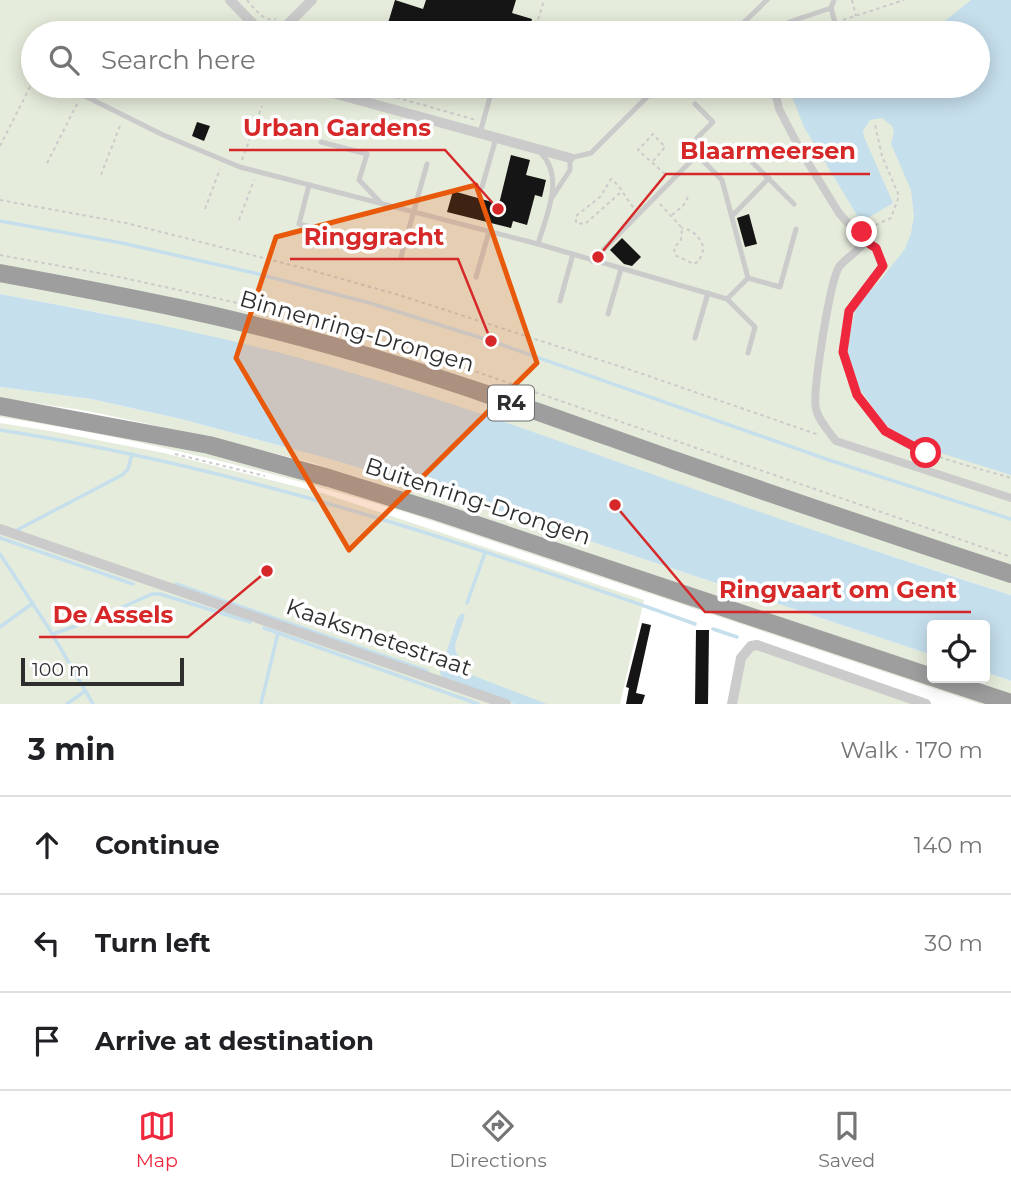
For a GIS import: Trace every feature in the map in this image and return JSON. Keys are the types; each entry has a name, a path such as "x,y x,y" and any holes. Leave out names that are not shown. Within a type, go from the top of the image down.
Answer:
{"highway":[{"name":"Binnenring-Drongen","path":"0,273 187,311 356,352 1011,574"},
{"name":"Buitenring-Drongen","path":"0,406 209,445 329,478 927,675"},
{"name":"Buitenring-Drongen","path":"952,683 1011,703"}],"street":[{"path":"230,0 250,21"},
{"path":"287,21 312,0"},
{"path":"354,98 481,128 496,138 570,158"},
{"path":"777,98 779,109 802,153 839,213 853,229 862,232 865,241 859,252 848,257 838,269 822,335 815,408 836,441 1011,498"},
{"name":"Kaaksmetestraat","path":"0,529 506,704"},
{"path":"732,704 741,658 751,646 757,645 926,704"}],"lane":[{"path":"746,21 767,0"},
{"path":"834,0 831,8 835,21"},
{"path":"792,21 831,8"},
{"path":"90,98 240,167 538,244 727,299 755,327 748,353"},
{"path":"481,128 490,98"},
{"path":"550,202 570,170 570,158 591,153 645,98"},
{"path":"592,261 697,155 697,138 713,122 695,104"},
{"path":"482,187 496,138"},
{"path":"321,142 367,154 359,180 381,203"},
{"path":"537,150 549,164 553,176 550,202 538,244"},
{"path":"741,151 794,204"},
{"path":"697,155 722,180 748,278"},
{"path":"401,257 427,164"},
{"path":"732,216 769,178"},
{"path":"309,185 299,224 348,236"},
{"path":"748,278 780,287 796,229"},
{"path":"476,277 489,232"},
{"path":"560,301 573,254"},
{"path":"608,314 621,269"},
{"path":"727,299 748,278"},
{"path":"695,338 708,293"}],"path":[{"path":"247,0 263,17 277,21"},
{"path":"538,21 544,0"},
{"path":"852,0 856,16"},
{"path":"838,21 904,0"},
{"path":"0,146 24,98"},
{"path":"47,163 80,98"},
{"path":"392,98 481,128"},
{"path":"240,167 262,106"},
{"path":"102,175 124,116"},
{"path":"862,232 891,218 899,196 882,156 875,125"},
{"path":"653,161 665,147 653,134 638,150 672,181"},
{"path":"205,209 222,161"},
{"path":"239,220 256,172"},
{"path":"620,193 611,198 585,224 576,223 576,216 600,197 611,178 618,184 620,193 639,214"},
{"path":"671,216 683,206 688,197"},
{"path":"655,198 682,228 695,233 704,248 699,261 694,264 680,258 674,251 682,236 682,228"},
{"path":"0,200 126,223 399,295 634,371 836,441"},
{"path":"865,241 876,248 883,266 849,311 843,352 857,395 885,431 897,439 926,453 1011,478"},
{"path":"165,452 268,477"}],"highlighted area":[{"path":"476,185 537,363 349,550 236,358 276,237"}],"green space":[{"path":"0,0 1011,0 1011,595 233,342 0,294"},
{"path":"0,387 91,399 181,419 326,458 442,492 927,653 927,666 309,462 88,411 0,398"},
{"path":"0,414 178,445 343,489 990,704 980,704 357,498 205,458 103,435 0,417"},
{"path":"0,423 164,453 322,493 644,600 620,704 0,704"},
{"path":"751,646 919,704 732,704 737,673"},
{"path":"990,674 1011,681 1011,695 975,683 990,683"}],"water":[{"path":"971,0 1011,0 1011,475 915,445 895,433 882,420 854,381 846,354 856,306 905,249 914,216 911,190 891,144 894,132 892,126 882,118 870,120 863,131 864,137 893,203 861,222 804,127 793,98 990,98 990,21 945,21"},
{"path":"0,294 133,319 309,360 481,414 773,516 1011,595 1011,681 990,674 990,620 927,620 927,653 442,492 326,458 181,419 91,399 0,387"},
{"path":"462,613 465,615 455,645 456,652 469,674 547,704 515,704 442,677 440,673 457,619"}],"building":[{"path":"395,0 423,9 426,0 516,0 512,13 532,19 531,21 389,21"},
{"path":"197,122 210,126 204,141 192,136"},
{"path":"511,155 530,160 526,175 546,180 542,197 535,195 527,225 513,221 511,228 447,212 453,191 499,204"},
{"path":"749,214 757,244 745,247 737,218"},
{"path":"622,238 641,257 632,266 624,264 610,250"},
{"path":"642,623 651,625 636,693 645,695 642,704 626,704 629,688 626,687"},
{"path":"696,630 709,630 708,704 695,704"}],"waterway":[{"path":"0,221 122,243 370,303 491,341 829,460 1011,519"},
{"path":"0,430 178,465 352,510 695,624"},
{"path":"19,531 17,530 122,475 128,469 132,454"},
{"path":"0,538 133,584"},
{"path":"467,603 485,553"},
{"path":"0,554 48,627 93,704"},
{"path":"176,584 427,671"},
{"path":"53,634 152,594 160,594 250,622"},
{"path":"0,627 33,603"},
{"path":"264,628 278,633"},
{"path":"713,629 737,637"},
{"path":"261,704 278,633 478,704"},
{"path":"67,704 85,691"}],"place":[{"name":"Urban Gardens","path":"498,209"},
{"name":"Blaarmeersen","path":"598,257"},
{"name":"Ringgracht","path":"491,341"},
{"name":"Ringvaart om Gent","path":"615,505"},
{"name":"De Assels","path":"267,571"}],"route":[{"path":"862,232 865,241 876,248 883,266 849,311 843,352 848,372 857,395 885,431 926,453"}]}
